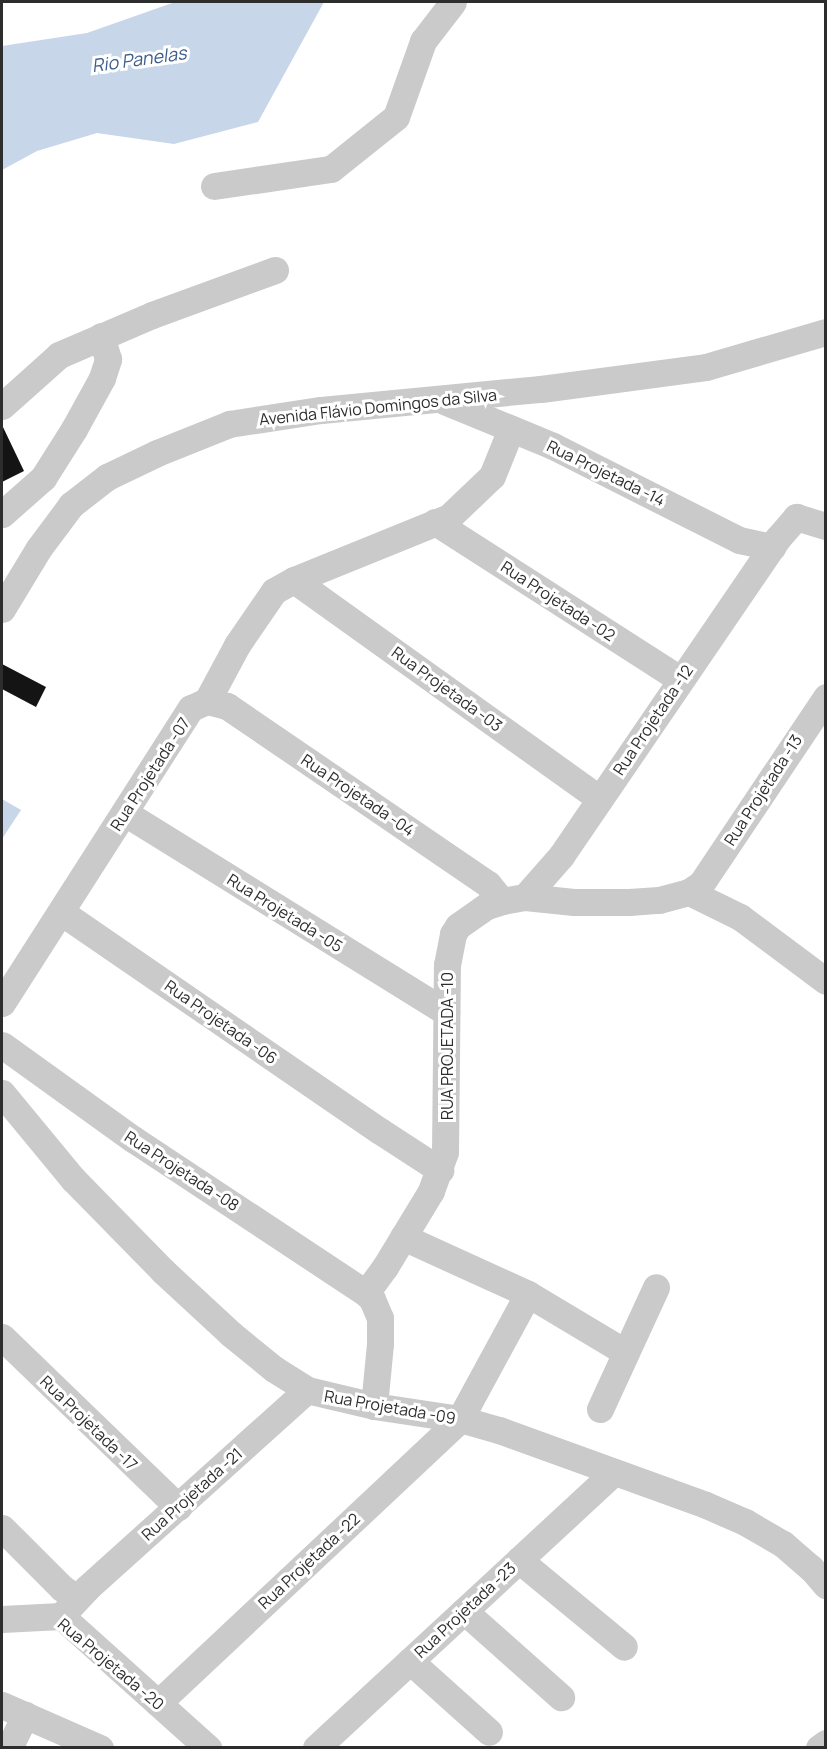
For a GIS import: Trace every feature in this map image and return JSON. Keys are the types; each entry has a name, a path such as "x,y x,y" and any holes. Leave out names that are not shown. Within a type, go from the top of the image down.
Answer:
{"street":[{"path":"214,186 331,169 396,117 423,41 453,2"},
{"path":"2,406 59,355 101,336 275,270"},
{"name":"Avenida Flávio Domingos da Silva","path":"2,609 39,548 71,505 107,477 229,424 321,410 618,380 706,367 825,332"},
{"path":"2,514 43,478 74,429 102,378 108,359 101,336"},
{"name":"Rua Projetada -14","path":"440,399 553,446 739,540 775,543"},
{"name":"Rua Projetada -07","path":"2,1003 191,708 207,700 237,645 274,591 294,580 449,517 492,476 511,429"},
{"path":"775,543 796,517 825,526"},
{"name":"Rua Projetada -02","path":"435,522 681,679"},
{"name":"Rua Projetada -12","path":"513,899 561,856 775,543"},
{"name":"Rua Projetada -03","path":"294,580 600,800"},
{"name":"Rua Projetada -13","path":"695,888 825,697"},
{"name":"Rua Projetada -04","path":"207,700 227,706 513,899"},
{"name":"Rua Projetada -05","path":"125,813 446,1012"},
{"path":"513,899 629,902 659,900 695,888 740,917 825,981"},
{"name":"RUA PROJETADA -10","path":"440,1170 447,1134 447,965 453,934 470,916 487,906 513,899"},
{"name":"Rua Projetada -06","path":"62,912 440,1170"},
{"name":"Rua Projetada -08","path":"2,1045 133,1139 366,1293"},
{"name":"Rua Projetada -09","path":"2,1093 73,1179 163,1271 231,1334 274,1369 307,1390 374,1406 460,1419 499,1430 614,1472 745,1522 783,1544 811,1568 825,1585"},
{"path":"374,1406 380,1318 372,1299 366,1293 431,1191 440,1170"},
{"path":"403,1237 528,1294 626,1352"},
{"path":"600,1409 656,1287"},
{"name":"Rua Projetada -22","path":"158,1703 460,1419 528,1294"},
{"name":"Rua Projetada -17","path":"2,1337 178,1507"},
{"name":"Rua Projetada -21","path":"69,1607 307,1390"},
{"name":"Rua Projetada -23","path":"316,1748 614,1472"},
{"path":"2,1528 62,1588 69,1607"},
{"path":"519,1560 624,1647"},
{"name":"Rua Projetada -20","path":"2,1619 69,1607 158,1703 208,1748"},
{"path":"464,1611 561,1697"},
{"path":"410,1661 489,1732"},
{"path":"9,1748 13,1710 100,1748"},
{"path":"819,1748 825,1743"}],"water":[{"name":"Rio Panelas","path":"175,2 324,2 258,122 174,144 97,133 37,151 2,170 2,46 87,33"},
{"path":"2,799 21,810 2,839"}],"building":[{"path":"2,425 24,471 2,482"},
{"path":"2,664 46,687 36,707 2,689"}]}
